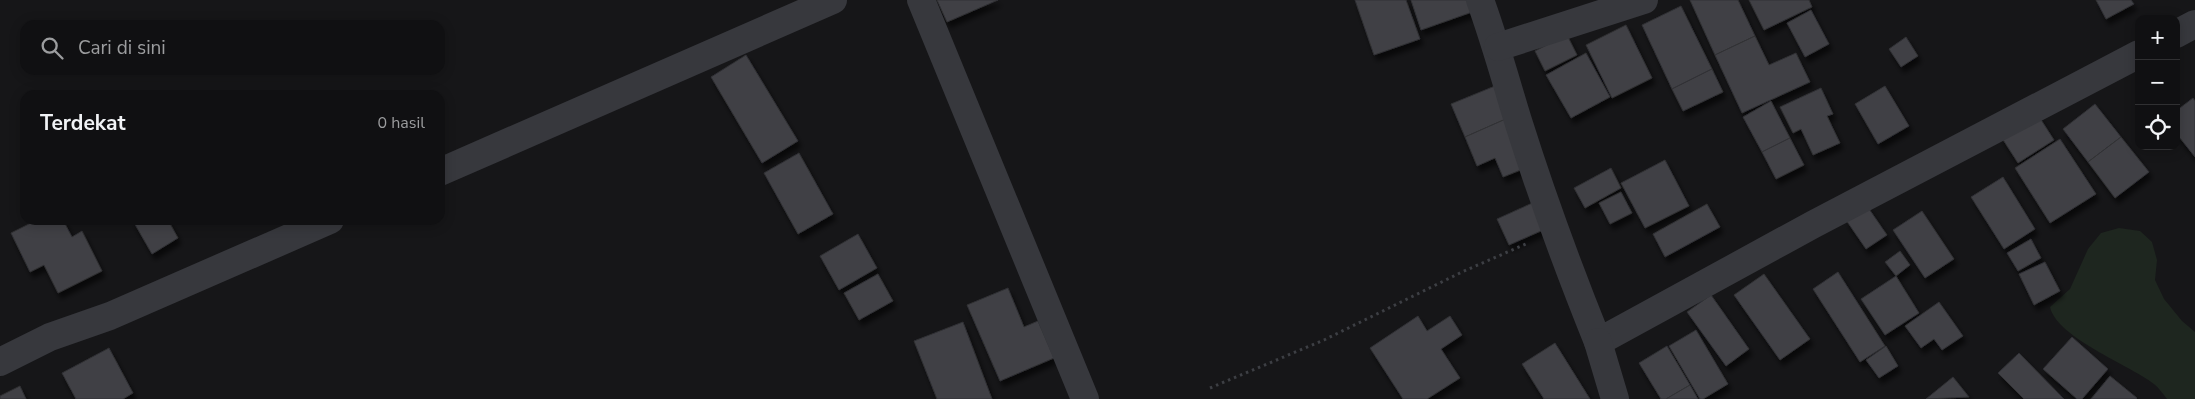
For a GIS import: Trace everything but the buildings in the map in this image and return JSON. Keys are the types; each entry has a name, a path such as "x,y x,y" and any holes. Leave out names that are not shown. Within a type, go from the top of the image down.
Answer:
{"street":[{"path":"445,170 833,0"},
{"path":"921,0 1085,399"},
{"path":"1480,0 1498,47 1519,123 1556,231 1598,342 1615,399"},
{"path":"1498,47 1644,0"},
{"path":"2180,32 2195,24"},
{"path":"1598,342 1814,224 2135,56"},
{"path":"0,362 50,337 110,316 319,225"}],"path":[{"path":"1210,388 1324,340 1462,272 1556,231"}],"shaded area":[{"path":"2119,228 2140,231 2152,242 2157,260 2155,280 2164,299 2182,321 2195,332 2195,399 2167,399 2154,384 2080,340 2066,329 2055,318 2050,307 2070,289 2088,249 2101,233"}]}
